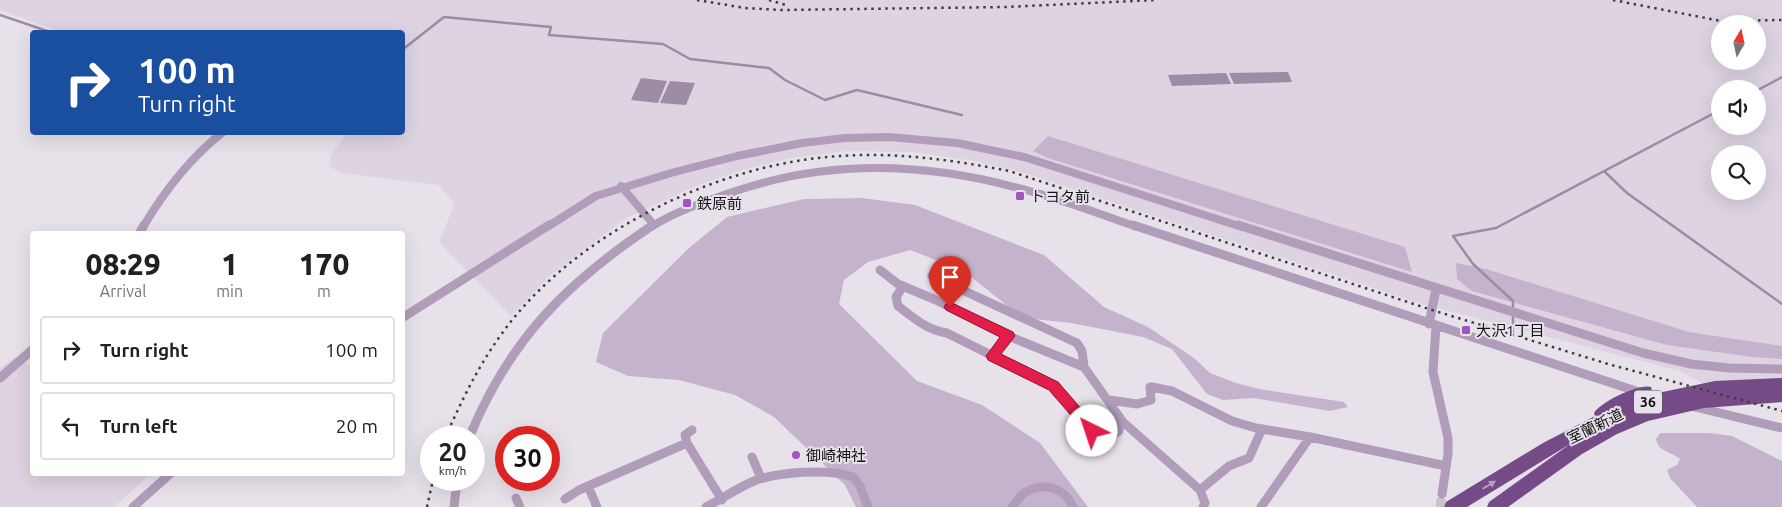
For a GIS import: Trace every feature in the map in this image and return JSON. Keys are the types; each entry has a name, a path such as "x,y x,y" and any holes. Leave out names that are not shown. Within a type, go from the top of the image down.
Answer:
{"highway":[{"path":"1591,424 1611,407 1649,391 1690,382 1782,377"},
{"name":"室蘭新道","path":"1452,507 1591,424 1650,401 1680,394 1740,386 1782,386"},
{"name":"室蘭新道","path":"1495,507 1552,466 1600,435 1630,421 1664,409 1732,397 1782,395"},
{"path":"1552,466 1631,430 1692,412 1740,405 1782,403"}],"street":[{"path":"141,231 174,180 203,148 219,135"},
{"path":"405,316 596,196 622,186 652,176 745,154 811,142 890,137 938,140 983,147 1024,157 1518,315 1643,353 1691,364 1729,368 1782,369"},
{"path":"473,426 492,385 510,356 532,329 578,281 654,225 714,198 759,184 799,175 868,167 944,172 1016,187 1644,394 1782,428"},
{"path":"622,186 654,225"},
{"path":"880,270 890,279 903,286 1009,336 1084,367 1123,422 1200,490 1205,503 1204,507"},
{"path":"932,276 1077,343 1083,352 1084,367"},
{"path":"903,286 896,297 900,308 934,331 947,333 1053,386 1092,431 1101,436 1111,436 1119,431 1118,414"},
{"path":"1436,289 1432,325 1433,372 1448,438 1442,494"},
{"path":"992,356 1009,336"},
{"path":"0,378 30,352"},
{"path":"1109,400 1137,404 1151,400 1150,388 1152,386 1172,391 1232,421 1262,429 1310,437 1446,466"},
{"path":"1200,490 1229,466 1249,458 1262,429"},
{"path":"692,430 685,435 687,443 722,500"},
{"path":"1261,507 1310,437"},
{"path":"565,499 588,486 687,443"},
{"path":"752,457 761,478"},
{"path":"706,507 761,478 808,473 842,473 852,476 858,482 868,507"},
{"path":"133,507 168,476"},
{"path":"588,486 597,507"},
{"path":"1012,507 1025,492 1048,488 1062,490 1068,495 1073,507"},
{"path":"454,507 456,491"}],"shaded area":[{"path":"0,0 1782,0 1782,402 1706,385 1680,371 1422,304 1027,174 975,161 912,152 847,151 791,158 739,171 696,186 626,218 551,275 511,316 439,242 455,203 438,185 341,173 329,166 331,155 346,135 405,135 405,30 55,30 0,10"},
{"path":"1288,72 1292,82 1234,84 1229,73"},
{"path":"1226,73 1231,84 1172,86 1168,75"},
{"path":"641,78 667,81 658,103 631,100"},
{"path":"670,81 695,83 686,105 660,103"},
{"path":"1048,136 1405,247 1412,272 1048,158 1033,151"},
{"path":"862,198 915,205 1044,255 1104,307 1148,327 1194,358 1210,373 1259,389 1344,402 1348,407 1330,411 1254,398 1223,400 1207,394 1172,349 1143,337 1071,323 1034,319 1016,313 964,271 910,250 868,262 844,280 839,304 917,381 982,405 1040,443 1088,507 856,507 845,485 774,417 735,395 679,380 628,376 596,362 603,333 689,248 727,217 804,199"},
{"path":"1456,263 1486,269 1689,332 1782,346 1782,359 1752,357 1667,345 1472,291 1457,279"},
{"path":"15,357 30,366 30,476 148,476 114,507 0,507 0,368"},
{"path":"1660,433 1710,433 1732,436 1782,461 1782,507 1697,507 1670,478 1667,470 1677,465 1680,459 1660,447 1656,439"}],"waterway":[{"path":"0,15 44,30"},
{"path":"405,48 444,17 551,27 549,35 663,44 690,59 769,68 785,80 825,100 857,90 962,115"},
{"path":"1766,86 1782,77"},
{"path":"1513,309 1513,301 1473,264 1453,236 1496,228 1711,115"},
{"path":"1605,172 1627,193 1782,304"},
{"path":"1513,315 1513,332"}],"tunnel":[{"path":"1440,507 1442,494"}],"railway":[{"path":"697,0 745,8 782,10 1005,7 1156,0"},
{"path":"769,0 789,6"},
{"path":"1613,0 1721,21 1782,20"},
{"path":"451,426 471,384 503,332 533,296 569,264 609,235 653,210 699,189 746,173 794,162 861,155 925,158 1009,171 1432,310 1608,364 1782,411"},
{"path":"427,507 431,491"}],"place":[{"name":"トヨタ前","path":"1020,196"},
{"name":"鉄原前","path":"687,203"},
{"name":"大沢1丁目","path":"1466,330"},
{"name":"御崎神社","path":"796,455"}],"route":[{"path":"950,307 1009,336 992,356 1059,390 1092,431"}]}
